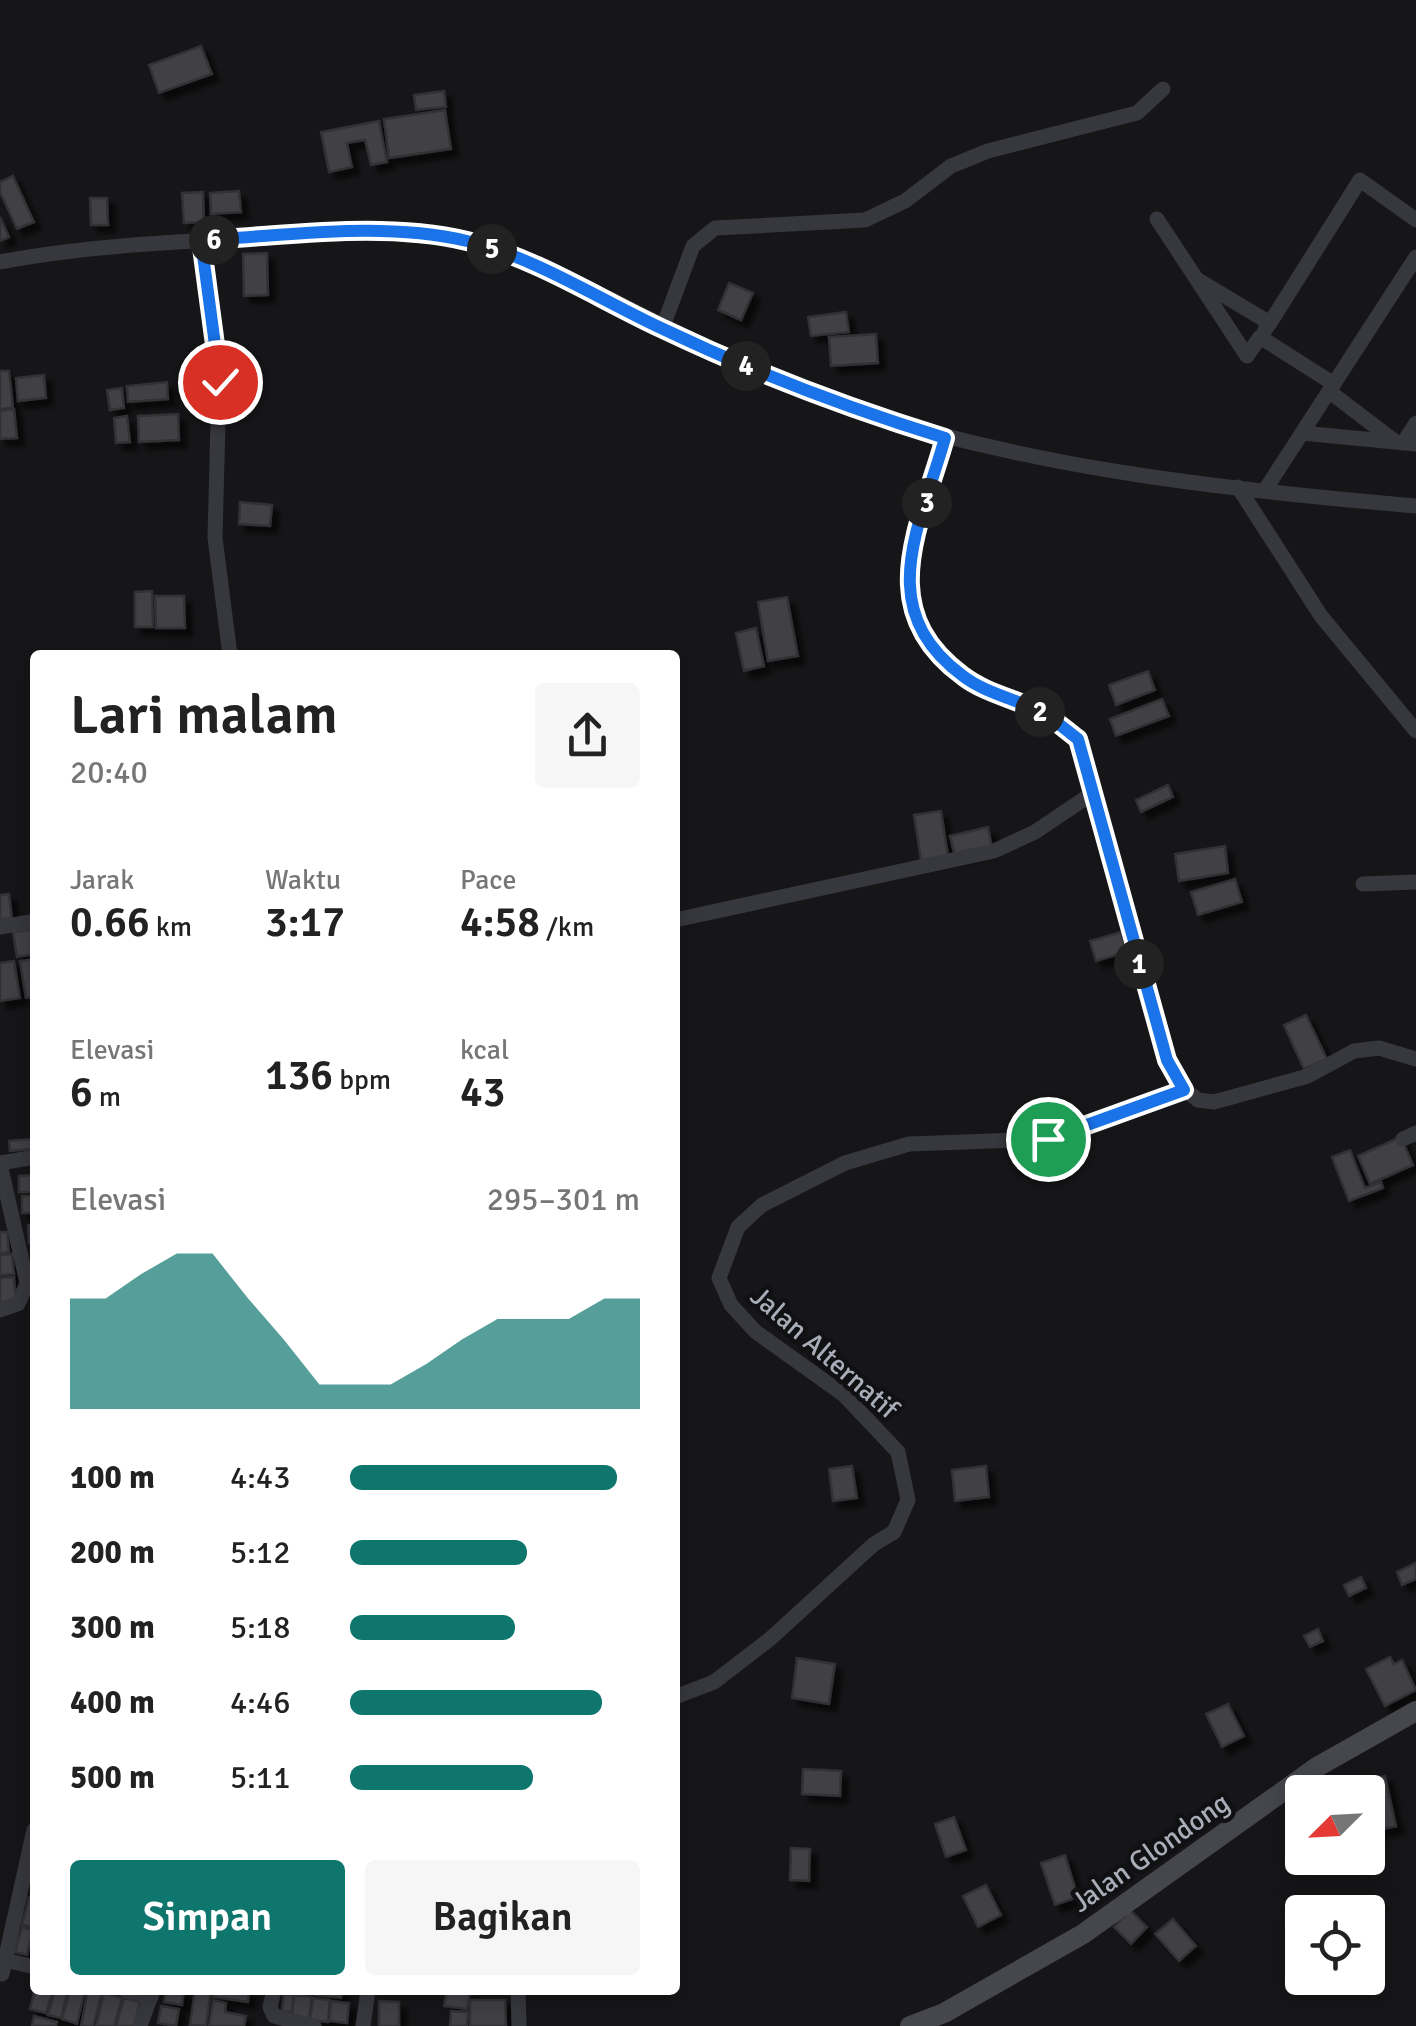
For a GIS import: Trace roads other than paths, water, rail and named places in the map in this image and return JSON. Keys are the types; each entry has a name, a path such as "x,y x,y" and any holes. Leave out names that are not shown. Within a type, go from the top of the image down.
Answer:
{"main road":[{"name":"Jalan Glondong","path":"910,2026 944,2014 1083,1934 1317,1767 1416,1711"}],"street":[{"path":"662,329 692,246 715,228 865,220 904,201 951,166 988,151 1138,113 1163,89"},
{"path":"1157,220 1247,356 1360,180 1416,220"},
{"path":"0,262 85,246 402,230 466,241 521,257 662,329 806,392 945,438 1069,464 1416,506"},
{"path":"201,240 220,382 215,538 229,650"},
{"path":"1265,490 1416,257"},
{"path":"1190,275 1405,443"},
{"path":"1405,443 1416,423"},
{"path":"1302,432 1405,443"},
{"path":"945,438 910,566 909,601 919,633 964,678 1044,713 1078,739 1167,1060 1184,1090 1198,1100 1214,1102 1308,1076 1354,1051 1379,1048 1416,1058"},
{"path":"1238,486 1321,616 1416,731"},
{"path":"680,919 994,851 1035,832 1093,794"},
{"path":"1362,884 1416,882"},
{"path":"0,927 30,922"},
{"name":"Jalan Alternatif","path":"680,1695 714,1682 770,1639 874,1544 894,1532 908,1500 898,1452 844,1395 756,1332 732,1305 719,1278 738,1227 762,1205 861,1158 909,1144 966,1138 1048,1139 1184,1090"},
{"path":"0,1310 18,1304 27,1282 0,1164 30,1158"},
{"path":"30,1871 4,1967 30,1967"},
{"path":"140,2026 151,1995"},
{"path":"273,1995 270,2007 274,2016 314,2026"},
{"path":"363,2026 367,1995"},
{"path":"518,1995 519,2026"}]}
